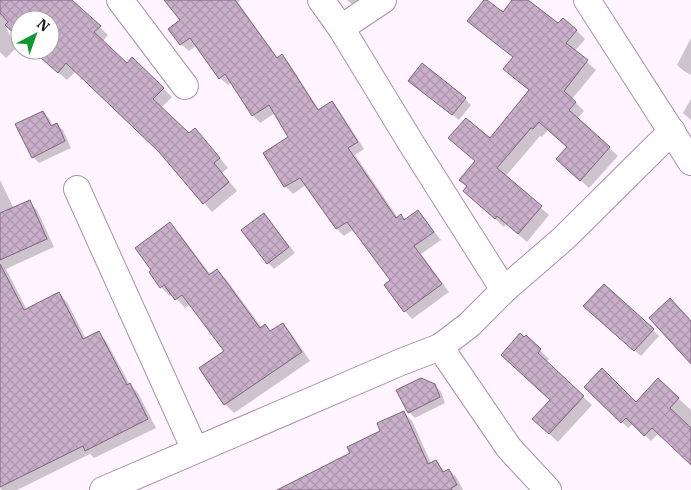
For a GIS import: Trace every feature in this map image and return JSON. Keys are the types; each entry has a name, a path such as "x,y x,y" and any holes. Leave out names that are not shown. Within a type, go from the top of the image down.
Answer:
{"street":[{"path":"120,0 185,86"},
{"path":"321,0 504,290"},
{"path":"340,28 383,0"},
{"path":"587,0 691,162"},
{"path":"103,490 440,347 469,325 504,290 564,238 672,130"},
{"path":"77,189 195,450"},
{"path":"440,347 509,448 548,490"}],"building":[{"path":"0,0 72,0 101,26 94,32 127,63 132,57 164,88 153,99 189,133 195,128 220,158 214,163 229,182 203,204 159,152 66,63 58,73 43,60 60,60 60,10 10,10 10,30 5,25 8,22 0,13"},
{"path":"164,0 235,0 277,58 282,54 318,110 332,101 358,142 348,148 396,218 401,214 404,220 418,210 434,232 414,246 442,284 404,312 384,285 390,280 347,222 336,229 300,178 284,187 263,153 288,137 269,105 252,116 225,74 219,79 190,38 180,45 168,29 180,20"},
{"path":"484,0 487,0 503,12 512,0 528,0 558,23 563,18 577,30 566,43 588,60 564,91 576,102 569,110 610,147 580,181 556,159 567,147 539,122 533,129 531,128 497,168 542,206 518,234 497,216 495,219 463,191 467,186 459,180 475,161 448,138 466,118 490,138 529,90 503,69 513,57 467,21"},
{"path":"422,63 466,98 452,115 408,81"},
{"path":"43,111 51,126 57,123 65,141 32,158 15,124"},
{"path":"30,200 47,239 0,260 0,213"},
{"path":"264,213 289,247 267,264 241,230"},
{"path":"170,222 209,275 217,269 260,328 265,324 270,331 283,323 302,352 224,405 199,368 224,351 182,295 175,300 164,285 160,288 149,272 151,270 135,248"},
{"path":"0,264 24,310 59,292 83,339 99,331 127,385 130,383 148,419 85,451 83,446 0,487"},
{"path":"604,284 654,329 634,351 583,306"},
{"path":"670,298 691,321 691,364 649,318"},
{"path":"520,333 524,337 526,335 541,349 538,353 584,396 549,434 532,419 550,400 501,355"},
{"path":"602,368 636,402 658,378 679,398 670,408 691,428 691,465 652,428 644,436 626,418 621,423 584,387"},
{"path":"421,378 435,384 440,397 408,413 396,390"},
{"path":"404,411 428,464 436,460 443,472 449,469 457,485 451,488 452,490 277,490 350,453 347,447 380,431 377,423"}]}
